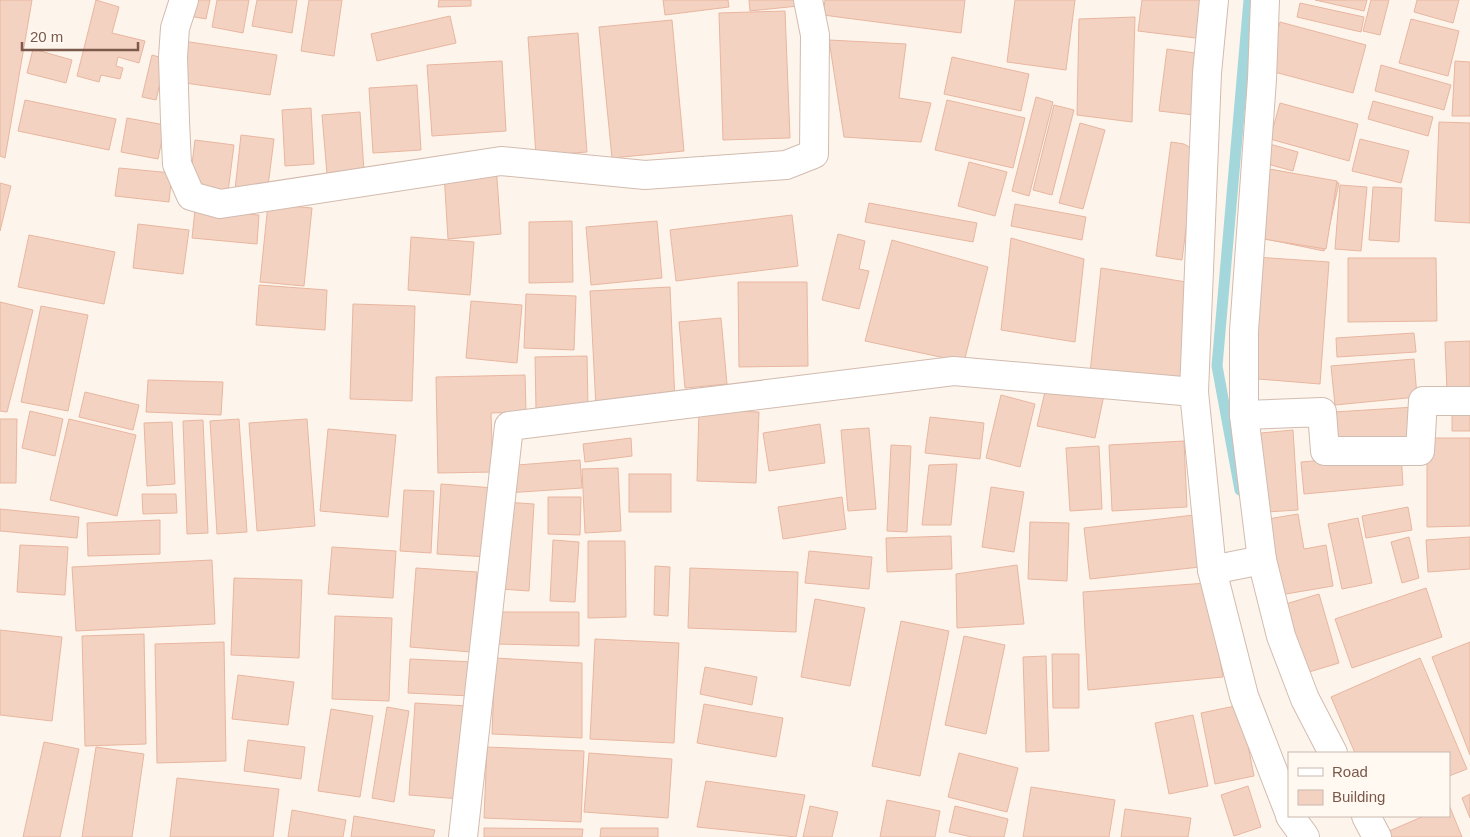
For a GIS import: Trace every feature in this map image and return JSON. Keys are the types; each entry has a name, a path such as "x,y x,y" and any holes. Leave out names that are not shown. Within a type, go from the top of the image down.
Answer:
{"street":[{"path":"184,0 175,28 173,57 177,164 191,196 220,204 501,161 645,175 786,165 814,154 815,35 808,0"},
{"path":"1214,0 1206,73 1194,392 1212,570 1244,696 1288,809"},
{"path":"1265,0 1262,79 1244,331 1244,415 1262,560 1281,636 1305,699 1332,752"},
{"path":"463,837 509,426 954,371 1194,392"},
{"path":"1244,415 1322,412 1325,451 1420,451 1423,401 1470,401"},
{"path":"1212,570 1262,560"},
{"path":"1291,817 1305,837"},
{"path":"1367,817 1377,837"}],"building":[{"path":"0,0 32,0 5,158 0,156"},
{"path":"96,0 119,7 112,33 145,41 139,63 118,57 116,66 123,68 120,79 101,75 99,82 77,76"},
{"path":"192,0 210,0 206,19 189,16"},
{"path":"217,0 249,0 243,33 212,27"},
{"path":"257,0 297,0 292,33 252,26"},
{"path":"309,0 342,0 334,56 301,51"},
{"path":"439,0 471,0 471,6 438,7"},
{"path":"663,0 728,0 729,7 665,15"},
{"path":"749,0 807,0 808,5 750,11"},
{"path":"825,0 965,0 961,33 823,15"},
{"path":"1015,0 1075,0 1066,70 1007,62"},
{"path":"1142,0 1209,0 1204,39 1138,31"},
{"path":"1315,0 1367,0 1364,11"},
{"path":"1371,0 1389,0 1380,35 1363,31"},
{"path":"1417,0 1459,0 1453,23 1414,12"},
{"path":"1300,3 1364,17 1361,32 1297,17"},
{"path":"785,11 790,138 723,140 719,13"},
{"path":"450,16 456,43 377,61 371,34"},
{"path":"1135,17 1132,122 1077,115 1079,19"},
{"path":"1411,19 1459,31 1448,76 1399,63"},
{"path":"672,20 684,151 612,158 599,27"},
{"path":"1280,22 1366,45 1353,93 1267,70"},
{"path":"578,33 587,152 536,156 528,37"},
{"path":"829,40 906,44 899,98 931,103 921,142 844,137"},
{"path":"183,41 277,55 270,95 178,82"},
{"path":"33,49 72,60 66,83 27,73"},
{"path":"1167,49 1202,54 1194,115 1159,111"},
{"path":"152,55 166,59 156,100 142,97"},
{"path":"952,57 1029,74 1021,111 944,94"},
{"path":"502,61 506,131 432,136 427,65"},
{"path":"1455,61 1470,62 1470,116 1452,116"},
{"path":"1381,65 1451,85 1444,110 1375,91"},
{"path":"417,85 421,150 373,153 369,88"},
{"path":"1036,97 1053,102 1029,196 1012,191"},
{"path":"25,100 116,119 109,150 18,131"},
{"path":"947,100 1025,118 1013,168 935,150"},
{"path":"1373,101 1433,117 1428,136 1368,119"},
{"path":"1280,103 1358,124 1349,161 1270,139"},
{"path":"1054,105 1074,110 1052,195 1033,190"},
{"path":"311,108 314,164 285,166 282,110"},
{"path":"360,112 364,171 327,174 322,115"},
{"path":"127,118 165,125 158,159 121,152"},
{"path":"1439,122 1470,123 1470,223 1435,221"},
{"path":"1080,123 1105,130 1083,209 1059,203"},
{"path":"241,135 274,139 267,194 235,190"},
{"path":"1360,139 1409,151 1401,183 1352,171"},
{"path":"195,140 234,145 228,192 189,188"},
{"path":"1171,142 1184,144 1196,151 1182,260 1156,256"},
{"path":"1266,143 1298,152 1293,171 1260,162"},
{"path":"969,162 1007,172 995,216 958,206"},
{"path":"496,165 501,234 448,239 444,173"},
{"path":"119,168 172,173 169,202 115,196"},
{"path":"1269,169 1339,183 1324,251 1256,237"},
{"path":"1269,169 1337,181 1326,249 1257,238"},
{"path":"0,183 11,186 0,231"},
{"path":"1340,185 1367,187 1361,251 1335,249"},
{"path":"1373,187 1402,188 1399,242 1369,240"},
{"path":"869,203 977,223 973,242 865,222"},
{"path":"268,204 312,208 304,286 260,282"},
{"path":"1015,204 1086,217 1082,240 1011,226"},
{"path":"195,210 259,215 257,244 192,238"},
{"path":"792,215 798,266 676,281 670,230"},
{"path":"572,221 573,282 529,283 529,222"},
{"path":"657,221 662,278 591,285 586,227"},
{"path":"138,224 189,230 183,274 133,268"},
{"path":"838,234 865,241 859,269 869,271 859,309 822,300"},
{"path":"29,235 115,252 104,304 18,287"},
{"path":"411,237 474,242 470,295 408,290"},
{"path":"1011,238 1084,259 1075,342 1001,330"},
{"path":"892,240 988,267 964,362 865,341"},
{"path":"1255,257 1329,262 1320,384 1246,378"},
{"path":"1348,258 1436,258 1437,321 1348,322"},
{"path":"1101,268 1192,283 1182,381 1090,373"},
{"path":"738,282 807,282 808,366 739,367"},
{"path":"259,285 327,290 325,330 256,325"},
{"path":"670,287 675,403 596,407 590,291"},
{"path":"526,294 576,296 574,350 524,348"},
{"path":"471,301 522,305 517,363 466,358"},
{"path":"0,302 33,310 7,412 0,411"},
{"path":"353,304 415,306 412,401 350,399"},
{"path":"41,306 88,315 68,411 21,402"},
{"path":"721,318 727,384 685,388 679,322"},
{"path":"1414,333 1416,352 1337,357 1336,338"},
{"path":"1470,341 1470,390 1447,391 1445,342"},
{"path":"587,356 588,408 536,409 535,357"},
{"path":"1414,359 1417,397 1335,405 1331,366"},
{"path":"525,375 526,412 491,413 493,472 438,473 436,377"},
{"path":"148,380 223,382 221,415 146,412"},
{"path":"1047,383 1104,395 1095,438 1037,426"},
{"path":"85,392 139,405 133,430 79,417"},
{"path":"1001,395 1035,404 1020,467 986,458"},
{"path":"1415,407 1417,441 1336,446 1334,412"},
{"path":"1452,408 1470,409 1470,431 1452,431"},
{"path":"699,410 759,412 756,483 697,481"},
{"path":"30,411 63,419 55,456 22,448"},
{"path":"930,417 984,423 980,459 925,453"},
{"path":"0,419 17,419 16,483 0,483"},
{"path":"69,419 136,435 117,516 50,500"},
{"path":"239,419 247,532 217,534 210,421"},
{"path":"307,419 315,526 257,531 249,423"},
{"path":"203,420 208,533 187,534 183,421"},
{"path":"172,422 175,484 147,486 144,423"},
{"path":"820,424 825,463 769,471 763,433"},
{"path":"869,428 876,509 848,511 841,430"},
{"path":"328,429 396,435 388,517 320,511"},
{"path":"1293,430 1298,510 1267,512 1261,433"},
{"path":"631,438 632,456 585,462 583,444"},
{"path":"1427,438 1470,438 1470,526 1427,527"},
{"path":"1184,441 1187,507 1112,511 1109,445"},
{"path":"891,445 911,446 907,532 887,531"},
{"path":"1099,446 1102,509 1070,511 1066,448"},
{"path":"1401,454 1403,485 1304,494 1301,462"},
{"path":"580,460 582,488 506,493 505,466"},
{"path":"957,464 951,525 922,525 929,465"},
{"path":"618,468 621,531 585,533 582,469"},
{"path":"629,474 671,474 671,512 629,512"},
{"path":"441,484 494,488 489,557 437,554"},
{"path":"991,487 1024,492 1014,552 982,547"},
{"path":"404,490 434,491 431,553 400,551"},
{"path":"142,494 176,494 177,513 143,514"},
{"path":"548,497 581,497 580,535 548,534"},
{"path":"842,497 846,529 783,539 778,507"},
{"path":"504,502 534,504 529,591 500,589"},
{"path":"1408,507 1412,530 1366,538 1362,516"},
{"path":"0,509 79,517 77,538 0,531"},
{"path":"1298,514 1304,549 1326,545 1333,586 1274,596 1262,520"},
{"path":"1194,515 1200,567 1090,579 1084,528"},
{"path":"1358,518 1372,583 1342,589 1328,524"},
{"path":"160,520 160,554 88,556 87,523"},
{"path":"1030,522 1069,523 1067,581 1028,579"},
{"path":"951,536 952,569 887,572 886,538"},
{"path":"1409,537 1419,578 1402,583 1391,542"},
{"path":"1470,537 1470,569 1428,572 1426,540"},
{"path":"553,540 579,542 575,602 550,601"},
{"path":"588,541 625,541 626,617 588,618"},
{"path":"20,545 68,547 65,595 17,592"},
{"path":"332,547 396,551 393,598 328,594"},
{"path":"809,551 872,557 869,589 805,583"},
{"path":"212,560 215,624 76,631 72,567"},
{"path":"1017,565 1024,624 957,628 956,574"},
{"path":"655,566 670,567 668,616 654,615"},
{"path":"416,568 477,572 471,652 410,647"},
{"path":"690,568 798,572 796,632 688,628"},
{"path":"234,578 302,580 299,658 231,655"},
{"path":"1207,583 1223,677 1088,690 1083,592"},
{"path":"1426,588 1442,637 1352,668 1335,619"},
{"path":"1319,594 1339,663 1299,675 1279,606"},
{"path":"815,599 865,608 850,686 801,677"},
{"path":"496,612 579,612 579,646 496,644"},
{"path":"335,616 392,618 389,701 332,699"},
{"path":"901,621 949,631 920,776 872,766"},
{"path":"0,630 62,637 52,721 0,715"},
{"path":"144,634 146,744 85,746 82,636"},
{"path":"964,636 1005,645 986,734 945,725"},
{"path":"595,639 679,643 674,743 590,739"},
{"path":"224,642 226,761 157,763 155,644"},
{"path":"1470,642 1470,755 1432,657"},
{"path":"1052,654 1079,654 1079,708 1053,708"},
{"path":"1046,656 1049,751 1026,752 1023,657"},
{"path":"495,658 582,663 582,738 492,734"},
{"path":"1420,658 1467,769 1450,776 1450,752 1355,752 1331,697"},
{"path":"410,659 473,662 471,696 408,693"},
{"path":"705,667 757,677 752,705 700,694"},
{"path":"238,675 294,682 288,725 232,719"},
{"path":"415,703 468,706 461,799 409,795"},
{"path":"704,704 783,718 776,757 697,743"},
{"path":"1240,705 1254,776 1215,784 1201,713"},
{"path":"387,707 409,711 394,802 372,798"},
{"path":"331,709 373,716 360,797 318,791"},
{"path":"1193,715 1208,786 1169,794 1155,723"},
{"path":"248,740 305,747 301,779 244,771"},
{"path":"44,742 79,749 60,837 23,837"},
{"path":"96,747 144,754 132,837 82,837"},
{"path":"487,747 584,751 581,822 484,818"},
{"path":"589,753 672,759 668,818 584,812"},
{"path":"959,753 1018,768 1007,812 948,797"},
{"path":"177,778 279,789 273,837 170,837"},
{"path":"706,781 805,795 796,837 697,827"},
{"path":"1248,786 1261,827 1234,836 1221,795"},
{"path":"1031,787 1115,800 1109,837 1023,837"},
{"path":"1470,794 1470,818 1462,798"},
{"path":"887,800 940,811 935,837 880,837"},
{"path":"810,806 838,812 832,837 803,837"},
{"path":"955,806 1008,819 1004,837 972,837 949,832"},
{"path":"1450,807 1462,837 1389,837 1387,832 1422,817 1450,817"},
{"path":"1125,809 1191,818 1188,837 1121,837"},
{"path":"292,810 346,820 343,837 288,837"},
{"path":"354,816 435,830 433,837 351,837"},
{"path":"484,828 583,829 582,837 484,837"},
{"path":"601,828 658,828 658,837 600,837"}],"waterway":[{"path":"1240,490 1217,366 1249,0"}]}
